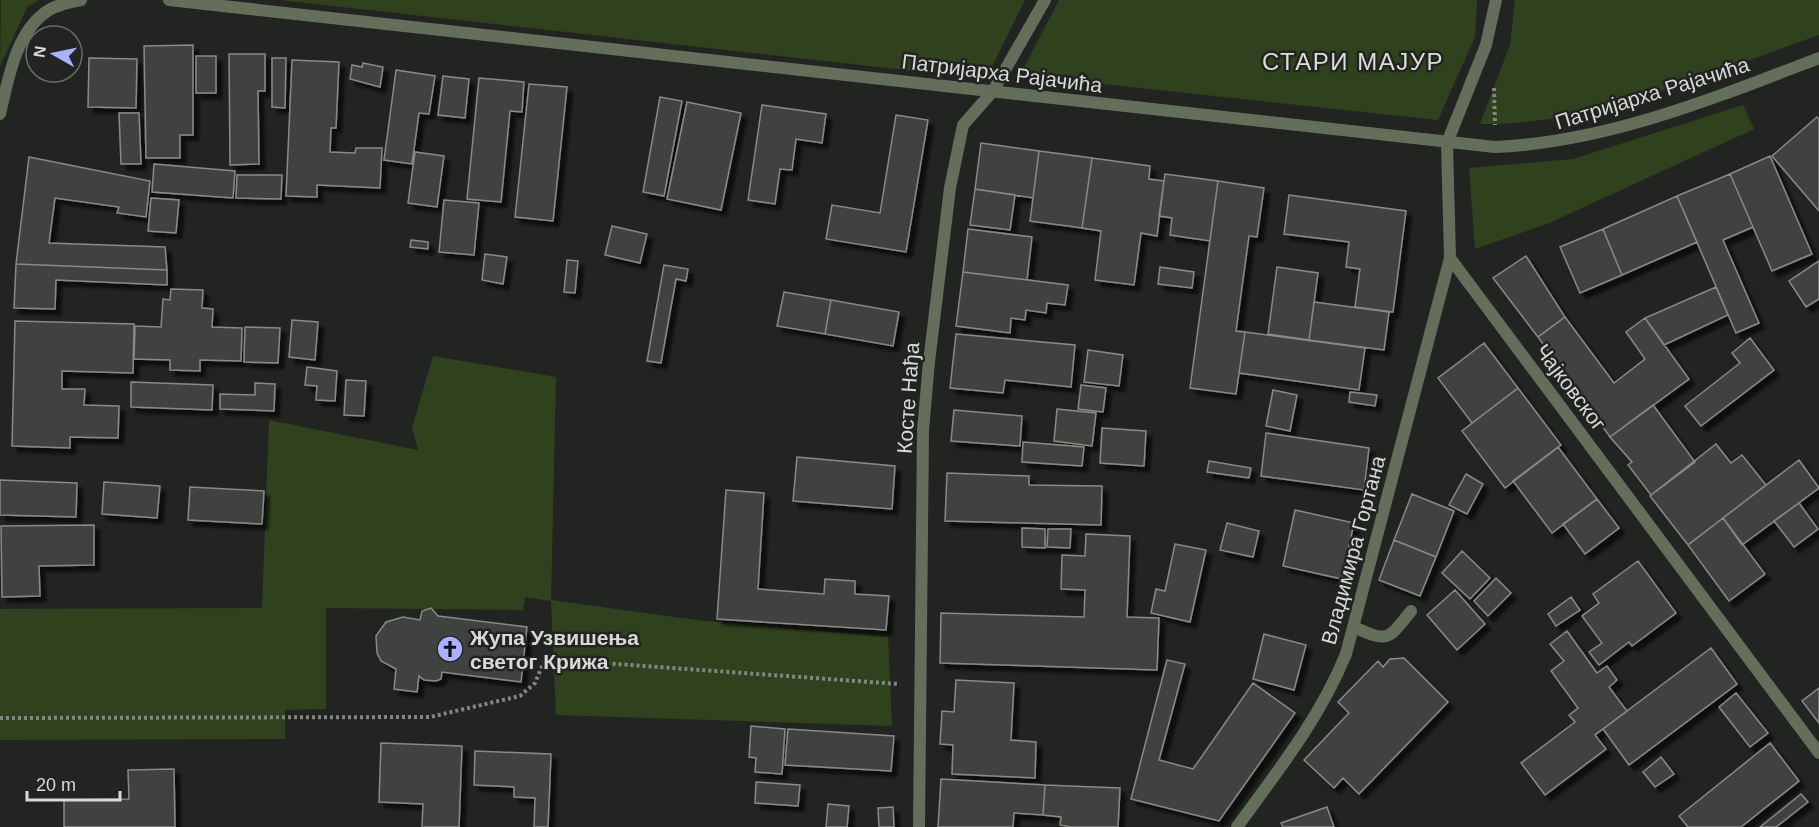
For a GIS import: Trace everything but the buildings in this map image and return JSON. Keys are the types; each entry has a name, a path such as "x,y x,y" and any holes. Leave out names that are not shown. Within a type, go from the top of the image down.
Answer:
{"street":[{"path":"0,114 8,79 19,48 38,20 48,10 81,0"},
{"name":"Патријарха Рајачића","path":"169,0 1495,147 1576,139 1737,89 1819,58"},
{"name":"Косте Нађа","path":"919,827 923,430 936,296 958,138 968,118 993,91 1045,0"},
{"path":"1450,258 1447,143 1486,45 1496,0"},
{"name":"Владимира Гортана","path":"1237,827 1331,690 1346,654 1450,258"},
{"name":"Чајковског","path":"1450,258 1819,753"},
{"path":"1354,627 1384,638 1391,636 1411,611"}],"path":[{"path":"0,718 429,717 520,696 535,683 545,659 920,686"}],"green space":[{"path":"1,0 39,0 28,6 0,66"},
{"path":"279,0 1025,0 986,79"},
{"path":"1059,0 1477,0 1475,37 1438,120 1020,75"},
{"path":"1515,0 1819,0 1819,35 1695,80 1608,106 1565,116 1522,122 1480,124 1510,45"},
{"path":"1743,105 1754,129 1547,224 1475,249 1469,168 1573,159"},
{"path":"433,356 556,377 551,600 704,621 888,637 892,726 556,715 551,601 525,597 523,610 326,608 326,709 285,710 285,739 0,740 0,609 262,608 269,420 418,450 412,428"}],"place":[{"name":"Жупа Узвишења светог Крижа","path":"450,649"}],"district":[{"name":"СТАРИ МАЈУР","path":"1353,61"}]}
